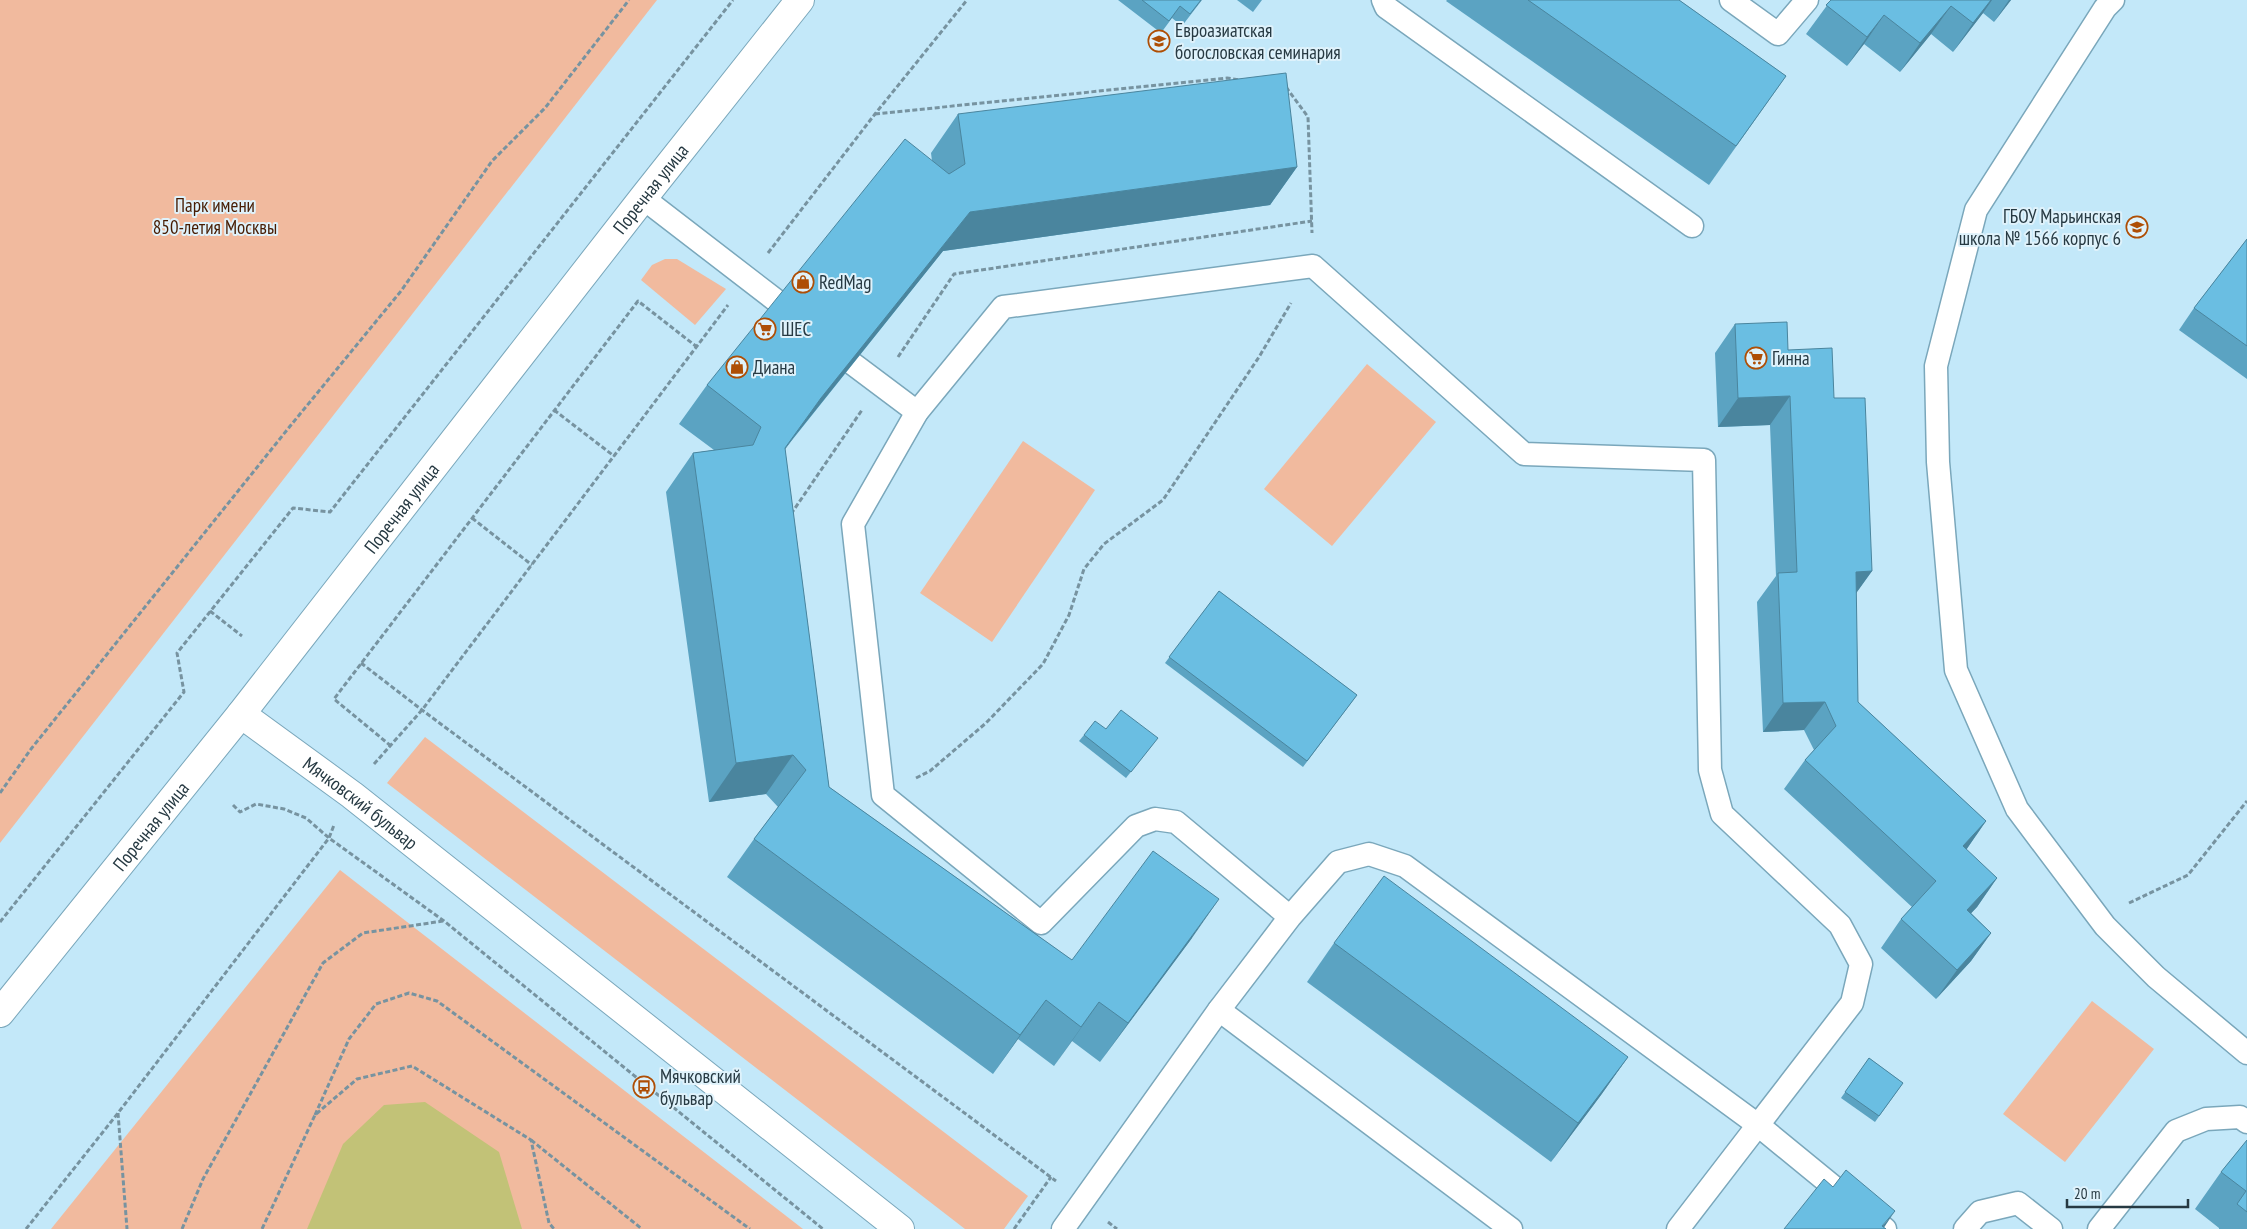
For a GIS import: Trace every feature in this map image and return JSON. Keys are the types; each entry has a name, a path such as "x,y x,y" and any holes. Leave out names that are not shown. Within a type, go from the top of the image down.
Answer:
{"main road":[{"name":"Поречная улица","path":"0,1013 241,714 642,198 800,0"},
{"name":"Мячковский бульвар","path":"241,714 352,795 900,1229"}],"lane":[{"path":"1383,0 1386,7 1692,226"},
{"path":"1731,0 1778,34 1807,0"},
{"path":"2113,0 2105,8 1976,210 1936,366 1938,462 1956,670 2017,809 2105,926 2156,978 2247,1053"},
{"path":"642,198 778,302"},
{"path":"1290,917 1176,822 1155,819 1136,826 1041,923 883,795 853,524 918,412 1003,307 1313,266 1524,454 1704,460 1710,770 1722,814 1840,926 1862,964 1852,1003 1678,1229"},
{"path":"853,364 918,412"},
{"path":"1063,1229 1219,1010 1290,917 1338,862 1369,854 1405,866 1758,1125 1885,1229"},
{"path":"1219,1010 1510,1229"},
{"path":"2099,1229 2176,1131 2206,1119 2240,1117 2247,1122"},
{"path":"1965,1229 1980,1212 2018,1203 2051,1229"}],"path":[{"path":"0,793 31,749 401,291 492,161 545,108 629,0"},
{"path":"0,921 184,692 177,653 210,611 293,508 330,512 733,0"},
{"path":"374,764 422,710 748,279 875,114 968,0"},
{"path":"875,114 1227,78 1247,81"},
{"path":"883,795 930,771 986,723 1043,664 1069,615 1084,569 1104,544 1163,500 1259,356 1313,266 1308,117 1286,86"},
{"path":"791,515 954,274 1312,220"},
{"path":"391,746 334,699 554,410 638,301 697,347"},
{"path":"554,410 614,456"},
{"path":"472,518 532,565"},
{"path":"210,611 242,636"},
{"path":"361,663 1051,1177 1117,1229"},
{"path":"2105,926 2119,908 2188,875 2247,801"},
{"path":"233,805 240,812 256,804 284,809 306,818 329,838 444,921 823,1229"},
{"path":"26,1229 118,1113 329,838 334,824"},
{"path":"182,1229 203,1179 323,963 363,933 444,921"},
{"path":"262,1229 350,1039 376,1004 409,993 436,1001 750,1229"},
{"path":"315,1115 357,1079 412,1066 530,1140 642,1229"},
{"path":"118,1113 127,1229"},
{"path":"530,1140 549,1223 554,1229"},
{"path":"1014,1229 1051,1177"}],"green space":[{"name":"Парк имени 850-летия Москвы","path":"0,0 657,0 0,843"},
{"path":"665,259 677,259 726,289 695,325 641,280 652,265"},
{"path":"1367,364 1436,422 1332,546 1264,489"},
{"path":"1023,441 1095,490 992,642 920,593"},
{"path":"425,737 1028,1196 1004,1229 965,1229 387,783"},
{"path":"340,870 803,1229 51,1229"},
{"path":"2092,1001 2154,1049 2065,1162 2003,1114"}],"shaded area":[{"path":"425,1102 499,1152 522,1229 307,1229 343,1144 384,1105"}],"building":[{"path":"1142,0 1201,0 1190,14 1180,6 1169,21"},
{"path":"1528,0 1679,0 1786,76 1736,146"},
{"path":"1831,0 1991,0 1973,23 1951,6 1920,43 1884,15 1867,37 1826,5"},
{"path":"1286,73 1297,167 970,212 821,398 785,448 829,787 1072,960 1153,851 1219,899 1128,1023 1099,1002 1081,1027 1046,1000 1020,1035 754,839 806,770 793,755 736,763 693,453 753,445 761,427 707,385 905,139 949,174 965,164 958,114"},
{"path":"2247,239 2247,346 2194,308"},
{"path":"1787,322 1788,350 1832,348 1834,398 1865,398 1872,571 1856,572 1858,702 1986,821 1963,846 1997,878 1967,910 1991,933 1957,970 1901,919 1936,881 1805,760 1836,726 1825,702 1783,703 1778,573 1797,572 1790,396 1738,398 1735,324"},
{"path":"1219,591 1357,695 1307,761 1169,657"},
{"path":"1121,710 1158,738 1131,772 1084,735 1095,721 1106,729"},
{"path":"1384,876 1628,1057 1578,1123 1334,943"},
{"path":"1869,1058 1903,1083 1879,1116 1845,1092"},
{"path":"2247,1140 2247,1212 2237,1204 2246,1191 2221,1172"},
{"path":"1846,1170 1895,1211 1882,1226 1886,1229 1784,1229 1824,1179 1833,1187"}],"place":[{"name":"Евроазиатская богословская семинария","path":"1159,41"},
{"name":"ГБОУ Марьинская школа № 1566 корпус 6","path":"2137,227"},
{"name":"RedMag","path":"803,282"},
{"name":"ШЕС","path":"765,329"},
{"name":"Гинна","path":"1756,358"},
{"name":"Диана","path":"737,367"},
{"name":"Мячковский бульвар","path":"644,1087"}]}
